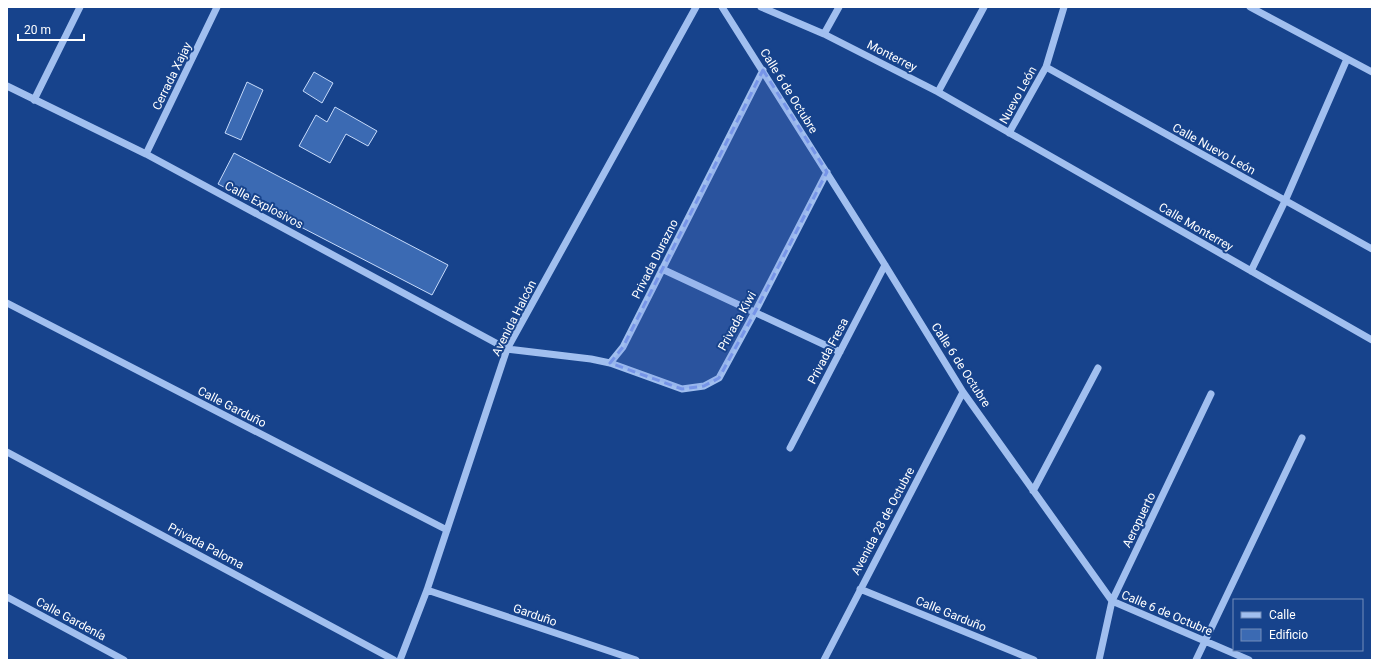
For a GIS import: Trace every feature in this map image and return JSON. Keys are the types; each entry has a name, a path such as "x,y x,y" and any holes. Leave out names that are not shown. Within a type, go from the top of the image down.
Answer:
{"street":[{"path":"34,100 80,7"},
{"name":"Cerrada Xajay","path":"146,154 217,7"},
{"name":"Avenida Halcón","path":"400,660 427,590 507,349 696,7"},
{"name":"Calle 6 de Octubre","path":"722,7 827,172 963,392 1112,601 1249,660"},
{"name":"Monterrey","path":"760,7 824,34 938,92 1009,133"},
{"path":"824,34 839,7"},
{"path":"938,92 984,7"},
{"name":"Nuevo León","path":"1009,133 1046,67 1064,7"},
{"path":"1250,7 1372,72"},
{"path":"1251,271 1285,201 1347,59"},
{"name":"Calle Nuevo León","path":"1046,67 1372,249"},
{"name":"Privada Durazno","path":"610,363 623,347 763,70"},
{"name":"Calle Explosivos","path":"7,86 146,154 507,349"},
{"name":"Calle Monterrey","path":"1009,133 1372,340"},
{"name":"Privada Kiwi","path":"610,363 682,389 704,386 719,378 755,312 827,172"},
{"name":"Privada Fresa","path":"790,448 885,265"},
{"path":"662,269 840,352"},
{"name":"Calle Garduño","path":"7,303 447,530"},
{"path":"507,349 591,359 610,363"},
{"path":"1033,491 1098,368"},
{"name":"Avenida 28 de Octubre","path":"824,660 963,392"},
{"name":"Aeropuerto","path":"1099,660 1112,601 1211,394"},
{"path":"1196,660 1302,438"},
{"name":"Privada Paloma","path":"7,452 394,660"},
{"name":"Calle Garduño","path":"860,589 1034,660"},
{"name":"Garduño","path":"427,590 636,660"},
{"name":"Calle Gardenía","path":"7,597 124,660"}],"highlighted area":[{"path":"763,70 827,172 755,312 719,378 704,386 682,389 610,363 623,347"}],"building":[{"path":"314,72 333,83 322,103 303,91"},
{"path":"247,82 263,90 241,140 225,133"},
{"path":"335,107 377,131 368,146 346,134 330,163 299,146 316,115 327,122"},
{"path":"234,153 448,265 432,295 218,184"}]}
